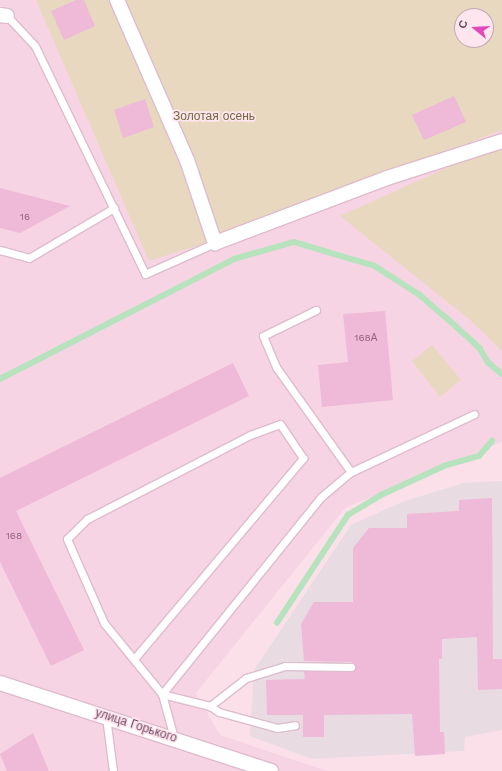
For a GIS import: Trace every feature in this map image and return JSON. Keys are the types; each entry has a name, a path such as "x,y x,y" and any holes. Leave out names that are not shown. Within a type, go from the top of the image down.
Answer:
{"street":[{"path":"117,0 187,160 215,243 387,178 502,141"},
{"name":"улица Горького","path":"0,683 174,738 271,771"}],"lane":[{"path":"3,16 36,46 145,274 215,243"},
{"path":"0,250 29,258 114,208"},
{"path":"316,310 263,336 276,367 351,472"},
{"path":"162,694 321,497 351,472 474,414"},
{"path":"134,659 303,458 280,424 250,435 87,519 67,539 104,623 162,694 174,738"},
{"path":"210,706 246,678 285,666 351,667"},
{"path":"162,694 210,706 218,712 277,728 295,725"},
{"path":"106,717 113,771"}],"shaded area":[{"path":"0,0 502,0 502,442 345,508 196,693 220,735 327,771 0,771"},
{"path":"502,481 502,730 465,737 464,751 312,759 250,736 254,670 351,525 402,502 463,483"}],"green space":[{"name":"Золотая осень","path":"36,0 502,0 502,130 236,233 149,261"},
{"path":"502,149 502,351 469,319 340,216 460,162"},
{"path":"432,345 461,380 440,397 412,361"}],"building":[{"path":"76,0 84,0 95,26 64,40 51,11"},
{"path":"454,96 466,122 424,140 412,115"},
{"path":"145,99 154,127 123,138 114,110"},
{"path":"0,188 70,206 20,233 0,228"},
{"path":"385,311 393,400 322,407 318,365 348,362 343,314"},
{"path":"233,363 249,396 16,511 84,650 51,666 0,562 0,478"},
{"path":"492,498 493,659 502,659 502,689 478,690 477,637 442,639 442,659 439,659 440,732 444,732 445,754 415,756 412,714 324,715 324,737 303,737 303,715 267,715 266,680 305,679 304,671 351,672 355,669 355,664 351,662 304,661 301,624 314,602 353,602 353,548 369,528 407,528 407,514 459,511 459,500"},
{"path":"33,733 49,771 7,771 0,754"}],"waterway":[{"path":"0,379 234,259 294,242 375,266 420,295 480,348 488,362 502,374"},
{"path":"277,623 348,515 381,495 444,466 479,456 492,441"}]}
